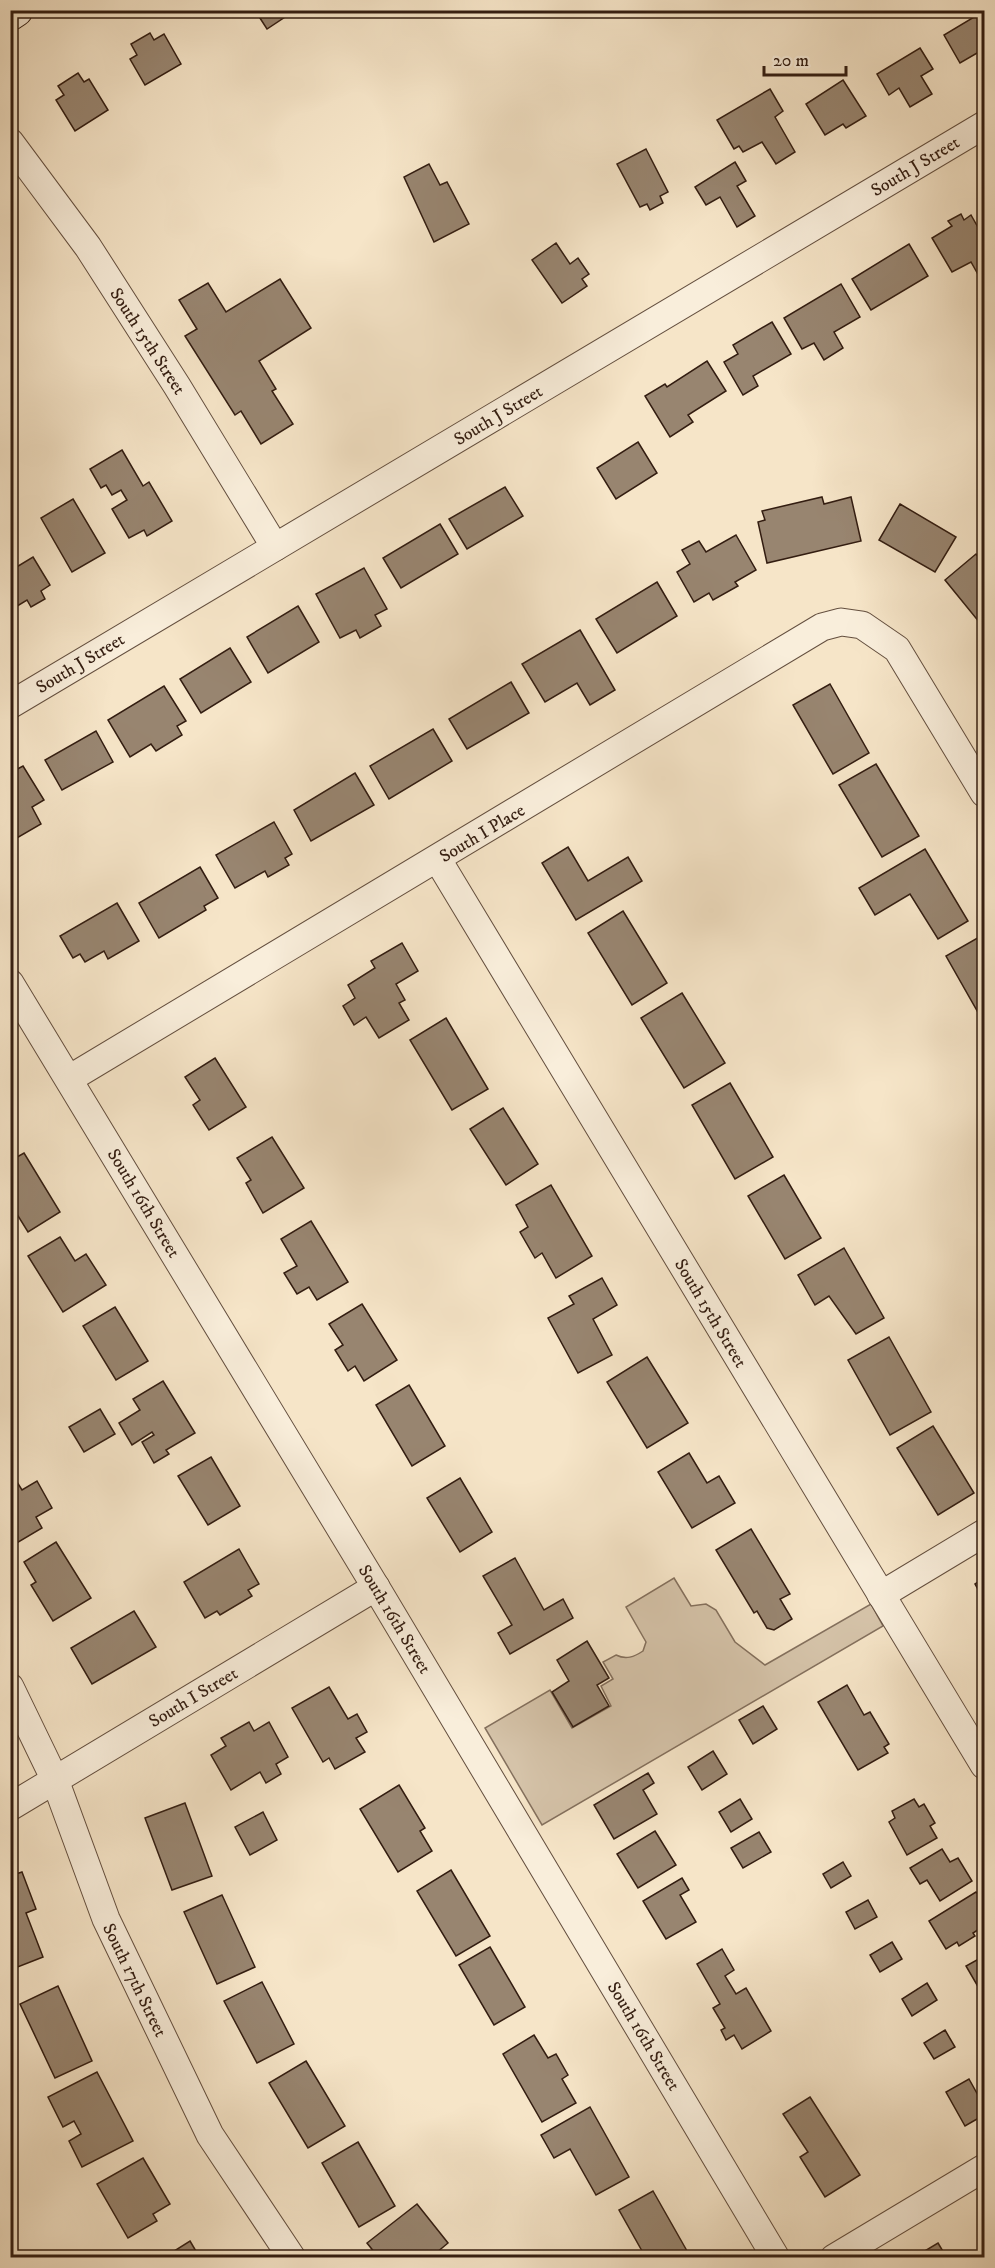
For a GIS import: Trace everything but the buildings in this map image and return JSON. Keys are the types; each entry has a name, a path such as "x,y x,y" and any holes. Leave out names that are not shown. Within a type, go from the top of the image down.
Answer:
{"street":[{"path":"10,14 16,10"},
{"name":"South J Street","path":"10,705 984,125"},
{"name":"South 15th Street","path":"10,142 88,247 276,547"},
{"name":"South I Place","path":"69,1079 438,860 822,627 841,622 862,625 897,649 984,793"},
{"name":"South 15th Street","path":"438,860 984,1765"},
{"name":"South 16th Street","path":"10,983 376,1587 776,2258"},
{"path":"881,1595 984,1533"},
{"name":"South I Street","path":"10,1807 376,1587"},
{"name":"South 17th Street","path":"10,1687 56,1780 105,1919 210,2135 292,2258"},
{"path":"834,2258 984,2168"}],"shaded area":[{"path":"674,1578 691,1606 706,1604 716,1610 735,1642 765,1665 871,1604 883,1626 542,1825 485,1728 550,1690 572,1728 611,1706 601,1686 613,1679 603,1662 616,1655 627,1658 636,1655 643,1651 646,1642 626,1607"}]}
